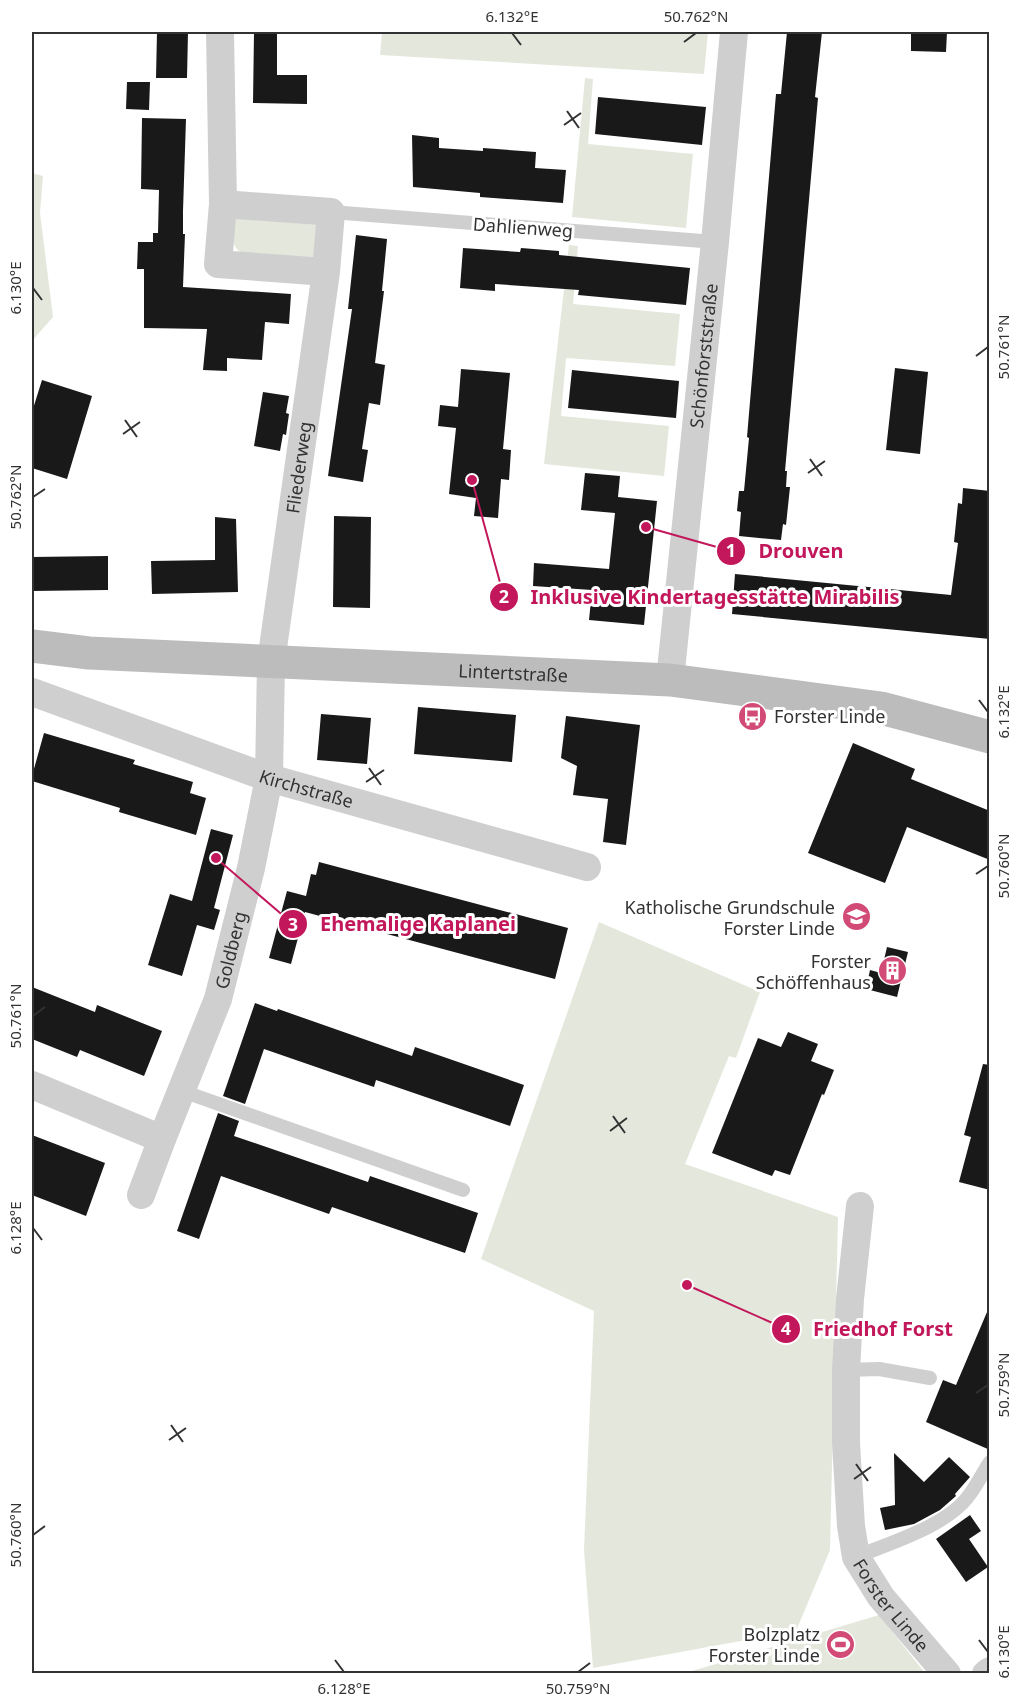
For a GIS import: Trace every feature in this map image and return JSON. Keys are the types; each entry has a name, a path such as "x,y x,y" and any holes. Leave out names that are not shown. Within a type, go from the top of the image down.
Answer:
{"main road":[{"name":"Lintertstraße","path":"32,646 89,653 670,680 881,708 990,736"}],"street":[{"path":"220,32 223,204 218,264 326,272"},
{"name":"Schönforststraße","path":"670,680 734,32"},
{"path":"223,204 331,212"},
{"name":"Fliederweg","path":"271,662 326,272 331,212"},
{"name":"Goldberg","path":"141,1195 218,999 251,868 269,778 271,662"},
{"name":"Kirchstraße","path":"32,692 269,778 587,867"},
{"path":"32,1084 162,1139"},
{"name":"Forster Linde","path":"860,1206 850,1299 846,1370 846,1443 851,1526 856,1557 881,1597 947,1674"},
{"path":"986,1674 990,1671"}],"lane":[{"name":"Dahlienweg","path":"331,212 715,242"},
{"path":"182,1091 463,1190"},
{"path":"846,1370 879,1369 930,1378"},
{"path":"856,1557 923,1530 949,1515 966,1499 990,1462"}],"shaded area":[{"path":"382,32 708,32 704,74 380,55"},
{"path":"585,78 593,79 588,144 693,154 686,228 572,217"},
{"path":"32,173 43,176 40,213 53,317 32,341"},
{"path":"238,218 316,225 319,231 315,257 245,255 237,249 233,242 233,222"},
{"path":"569,245 578,246 573,304 680,314 675,366 566,358 561,416 669,426 664,476 544,464"},
{"path":"599,922 760,992 736,1058 729,1056 685,1164 838,1217 830,1550 796,1631 593,1668 584,1550 594,1311 481,1259"},
{"name":"Bolzplatz Forster Linde","path":"879,1615 925,1673 682,1674"}],"building":[{"path":"157,32 188,32 187,78 156,78"},
{"path":"254,32 277,32 277,75 307,75 307,104 253,103"},
{"path":"787,32 822,32 785,471 787,471 786,487 790,487 786,525 783,524 781,540 739,536 741,512 737,511 739,491 744,491 776,94 781,94"},
{"path":"911,32 947,32 946,52 911,51"},
{"path":"127,82 150,82 149,110 126,109"},
{"path":"598,97 706,107 702,145 595,134"},
{"path":"142,118 186,119 183,287 291,294 289,324 265,322 262,360 227,358 227,371 203,370 207,329 144,328 144,269 137,269 138,242 153,242 153,233 158,233 159,190 141,189"},
{"path":"412,135 439,138 439,148 483,151 483,148 536,152 535,168 566,170 563,203 480,197 480,193 413,187"},
{"path":"356,235 387,239 382,291 384,291 375,363 385,365 380,405 369,403 362,449 368,450 363,482 328,476 352,309 348,309"},
{"path":"463,248 520,252 521,248 559,251 559,255 690,268 686,305 578,295 579,290 495,284 495,291 460,288"},
{"path":"895,368 928,372 920,454 886,450"},
{"path":"461,369 510,373 503,449 511,450 509,480 501,479 498,518 474,516 476,498 449,494 456,428 438,426 440,405 458,407"},
{"path":"572,370 679,381 676,418 568,408"},
{"path":"42,380 92,396 67,479 32,468 32,412"},
{"path":"263,392 289,396 286,435 283,434 280,451 254,446"},
{"path":"585,473 620,476 618,497 657,501 644,625 589,620 592,590 533,586 534,563 609,569 615,513 581,510"},
{"path":"963,488 990,491 990,639 732,614 735,574 951,595 958,543 954,542 958,503 962,504"},
{"path":"334,516 371,517 370,608 333,607"},
{"path":"215,517 236,519 238,592 152,594 151,561 215,560"},
{"path":"108,556 108,590 32,591 32,557"},
{"path":"418,707 516,715 512,762 414,754"},
{"path":"321,714 371,718 367,764 317,760"},
{"path":"566,716 640,725 626,845 603,842 608,799 573,795 577,766 561,758"},
{"path":"44,733 135,760 133,764 193,782 190,793 206,798 196,835 119,812 120,808 32,781"},
{"path":"853,743 915,769 911,779 990,811 990,860 907,827 885,883 808,853"},
{"path":"211,829 233,835 214,908 220,910 214,930 197,925 182,976 148,965 170,894 192,901"},
{"path":"319,862 568,928 555,979 305,912 291,964 269,958 287,891 306,896 311,874 316,875"},
{"name":"Forster Schöffenhaus","path":"887,947 908,952 897,997 866,989 870,970 881,973"},
{"path":"32,987 95,1012 97,1005 162,1031 144,1076 80,1050 77,1057 32,1039"},
{"path":"255,1003 412,1056 415,1047 524,1085 510,1126 376,1080 374,1087 264,1049 245,1104 223,1096"},
{"path":"788,1032 818,1044 811,1061 834,1070 790,1175 775,1170 772,1176 712,1153 758,1038 781,1047"},
{"path":"983,1064 990,1065 990,1190 959,1182 971,1137 964,1135"},
{"path":"218,1113 239,1121 234,1136 368,1182 370,1176 478,1213 465,1253 332,1207 329,1214 221,1176 199,1239 177,1231"},
{"path":"32,1135 105,1163 86,1216 32,1195"},
{"path":"990,1305 990,1450 926,1422 943,1380 956,1385"},
{"path":"894,1453 924,1482 949,1457 970,1477 955,1494 956,1496 940,1510 914,1524 885,1530 880,1508 895,1505"},
{"path":"970,1515 981,1531 969,1539 988,1567 966,1582 936,1539"}],"place":[{"name":"Inklusive Kindertagesstätte Mirabilis","path":"472,480"},
{"name":"Drouven","path":"646,527"},
{"name":"Forster Linde","path":"753,716"},
{"name":"Ehemalige Kaplanei","path":"216,858"},
{"name":"Katholische Grundschule Forster Linde","path":"856,917"},
{"name":"Forster Schöffenhaus","path":"892,971"},
{"name":"Friedhof Forst","path":"687,1285"},
{"name":"Bolzplatz Forster Linde","path":"841,1644"}]}
